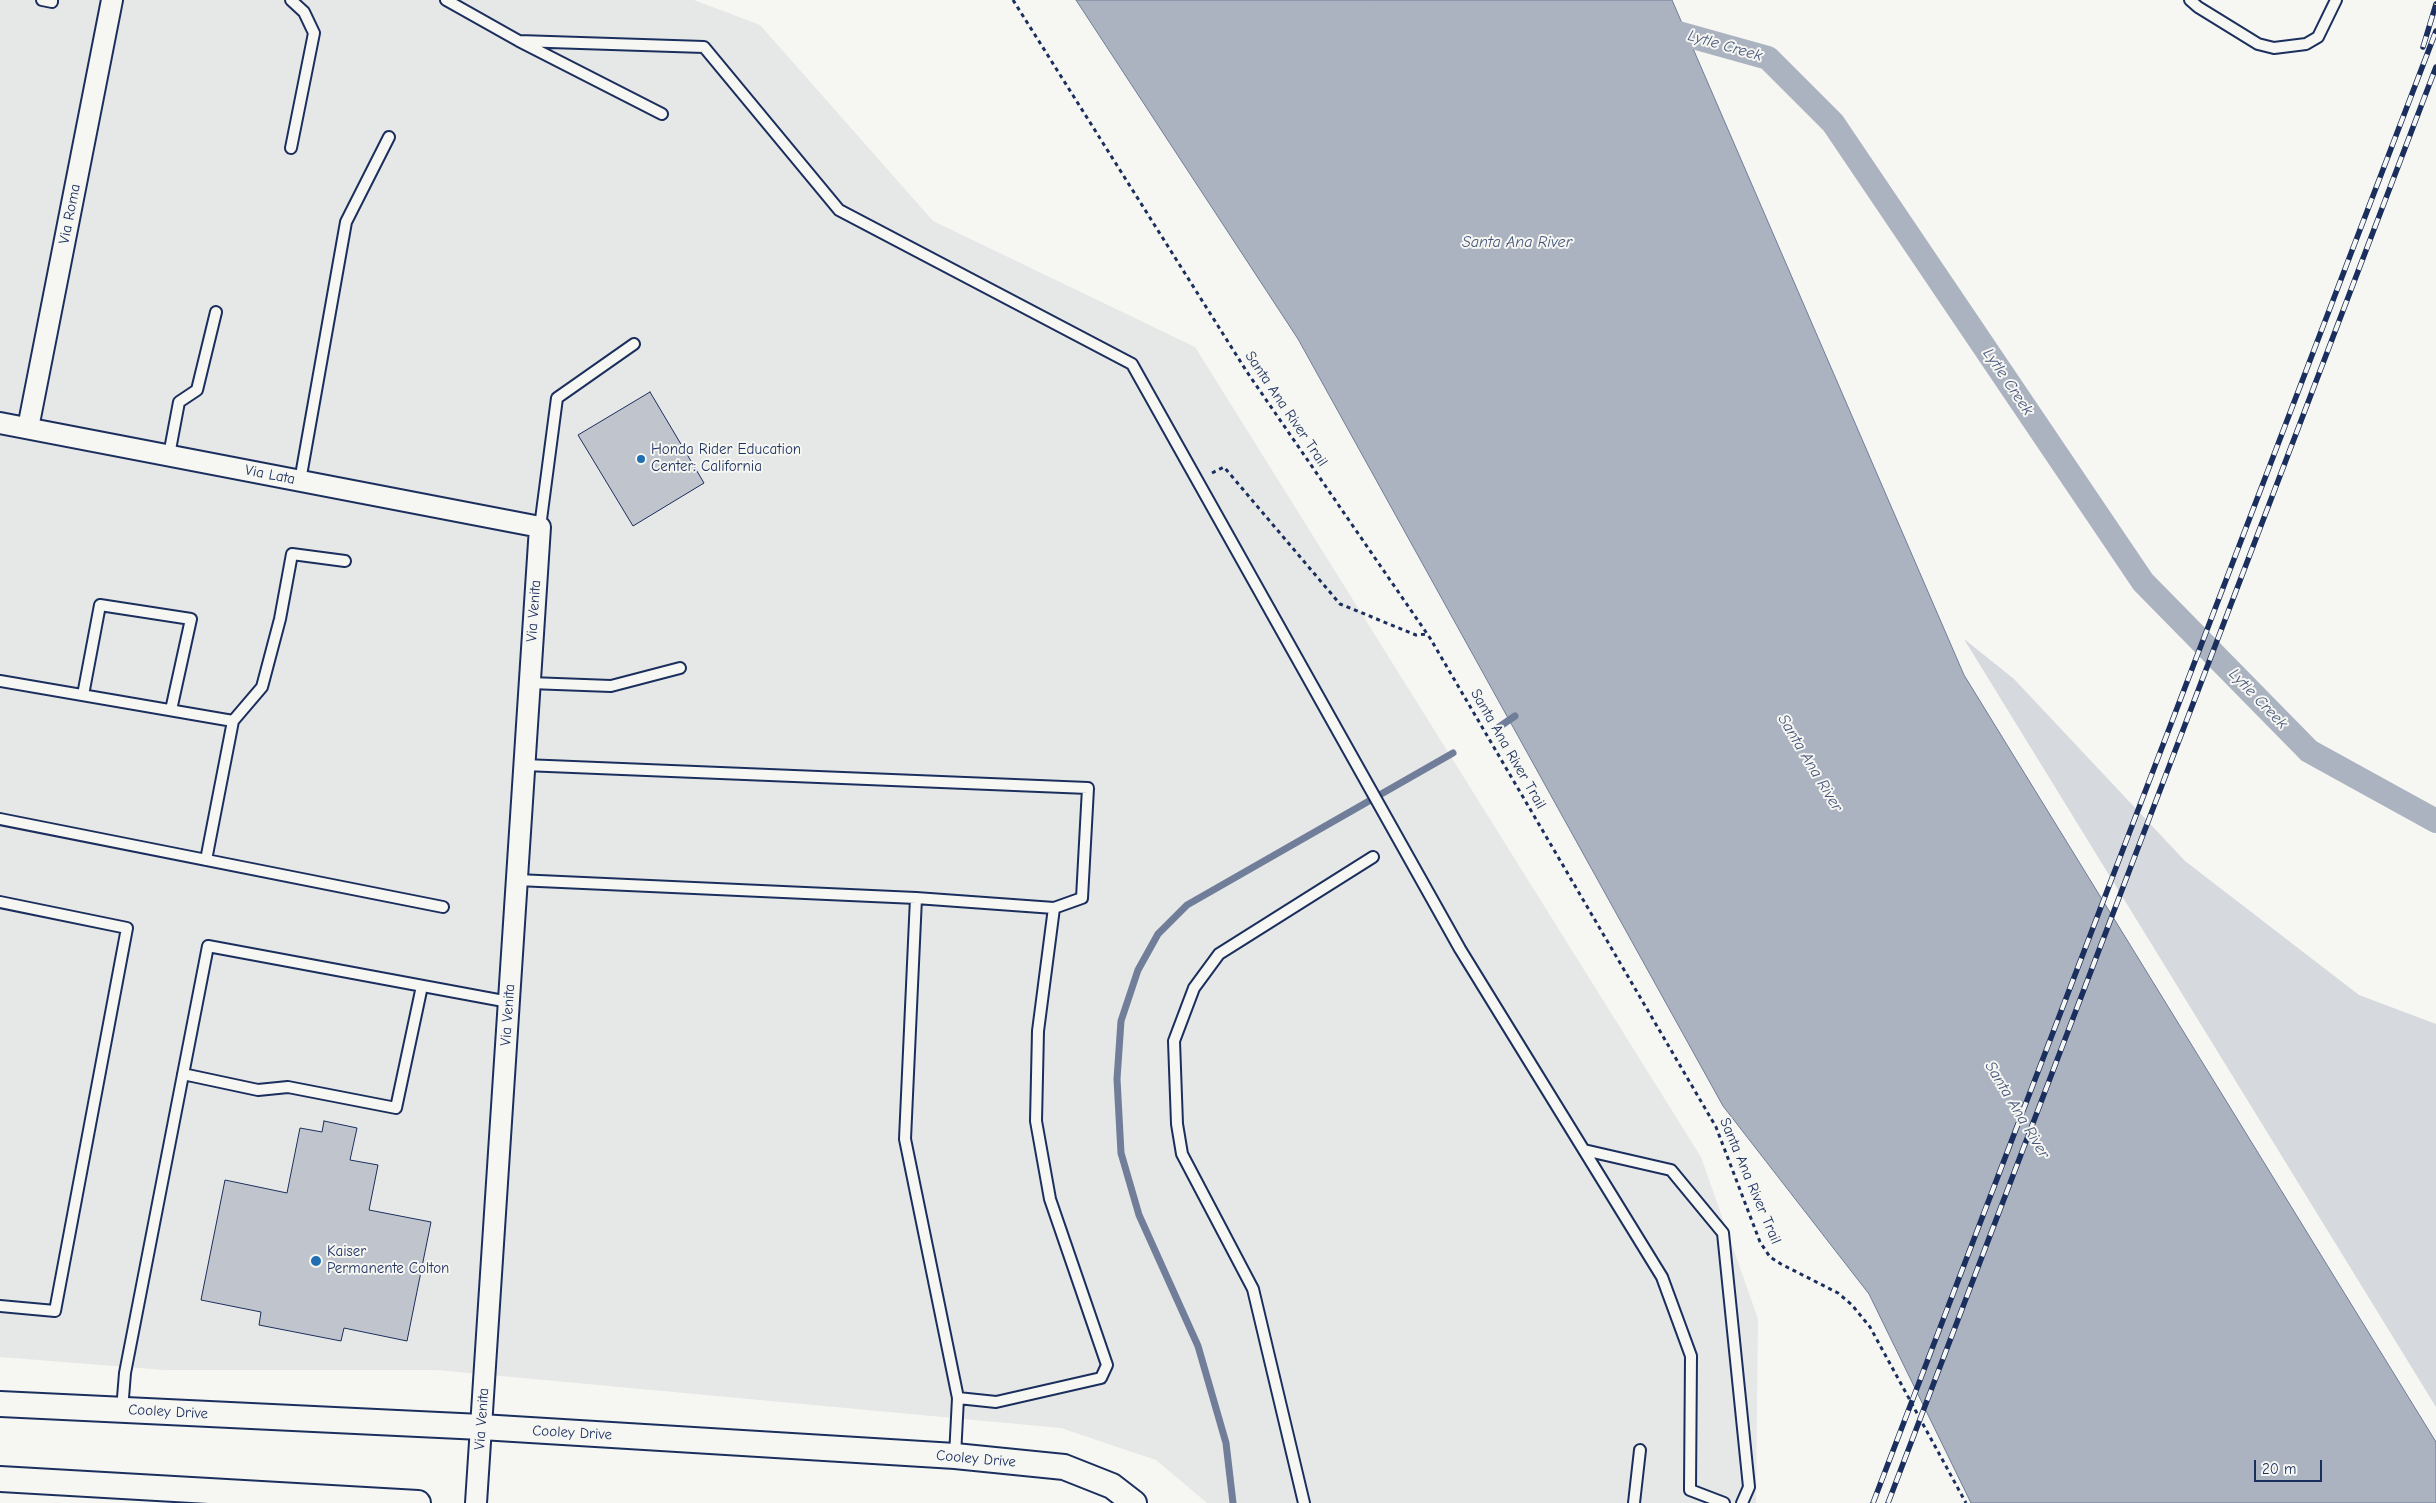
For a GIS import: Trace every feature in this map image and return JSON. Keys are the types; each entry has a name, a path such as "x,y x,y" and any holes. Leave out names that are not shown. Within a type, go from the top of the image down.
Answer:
{"street":[{"name":"Via Roma","path":"28,428 112,0"},
{"name":"Via Lata","path":"0,423 540,527"},
{"name":"Via Venita","path":"476,1503 540,527"},
{"name":"Cooley Drive","path":"0,1404 481,1427 955,1456 1064,1467 1112,1486 1134,1503"},
{"path":"0,1480 418,1503"}],"lane":[{"path":"42,0 52,2 52,0"},
{"path":"291,0 304,12 314,33 291,148"},
{"path":"446,0 519,41 662,114"},
{"path":"2190,0 2198,7 2258,44 2274,48 2306,44 2318,37 2336,0"},
{"path":"519,41 704,47 839,210 1132,364 1460,949 1662,1277 1691,1356 1690,1490 1724,1503"},
{"path":"300,481 346,222 389,137"},
{"path":"169,455 179,402 197,390 216,312"},
{"path":"540,527 556,398 634,344"},
{"path":"206,860 233,721 262,687 280,619 292,554 345,561"},
{"path":"83,695 100,605 191,618 171,710"},
{"path":"530,683 611,686 680,668"},
{"path":"0,681 233,721"},
{"path":"517,880 916,898 1054,908 1082,898 1088,788 524,765"},
{"path":"0,819 443,907"},
{"path":"1304,1503 1253,1289 1182,1154 1177,1124 1174,1041 1194,988 1219,954 1373,856"},
{"path":"916,898 905,1139 958,1398 955,1456"},
{"path":"0,902 127,928 55,1311 0,1306"},
{"path":"958,1398 996,1402 1101,1378 1107,1364 1050,1199 1036,1121 1038,1031 1054,908"},
{"path":"122,1410 125,1373 208,946 509,1002"},
{"path":"183,1074 258,1090 288,1087 396,1108 422,986"},
{"path":"1584,1150 1670,1170 1722,1233 1749,1487 1742,1503"},
{"path":"1634,1503 1640,1450"}],"path":[{"name":"Santa Ana River Trail","path":"1013,0 1247,372 1428,634 1716,1127 1760,1242 1770,1257 1838,1293 1852,1305 1870,1327 1966,1503"},
{"path":"1207,476 1224,467 1340,604 1416,635 1428,634"}],"shaded area":[{"path":"0,0 694,0 760,25 933,221 1195,347 1701,1157 1758,1319 1756,1503 1207,1503 1156,1460 1061,1428 437,1370 165,1370 0,1357"},
{"path":"1964,639 2014,679 2185,861 2359,995 2436,1024 2436,1407"}],"water":[{"name":"Santa Ana River","path":"1076,0 1672,0 1964,675 2436,1442 2436,1503 1971,1503 1869,1294 1723,1106 1298,339"}],"building":[{"name":"Honda Rider Education Center: California","path":"650,392 704,483 633,526 578,435"},
{"name":"Kaiser Permanente Colton","path":"324,1121 357,1128 350,1160 378,1165 369,1210 431,1222 407,1341 344,1328 341,1341 259,1325 261,1312 201,1300 225,1180 287,1193 300,1128 322,1132"}],"waterway":[{"name":"Lytle Creek","path":"1657,27 1768,58 1833,123 2143,582 2309,751 2436,821"},
{"path":"1499,727 1515,716"},
{"path":"1233,1503 1226,1443 1198,1346 1139,1215 1121,1153 1117,1079 1121,1021 1138,970 1158,934 1187,905 1453,753"}],"railway":[{"path":"2423,47 2436,4"},
{"path":"1873,1503 2436,31"},
{"path":"1888,1503 2436,67"}],"place":[{"name":"Honda Rider Education Center: California","path":"641,459"},
{"name":"Kaiser Permanente Colton","path":"316,1261"}]}
